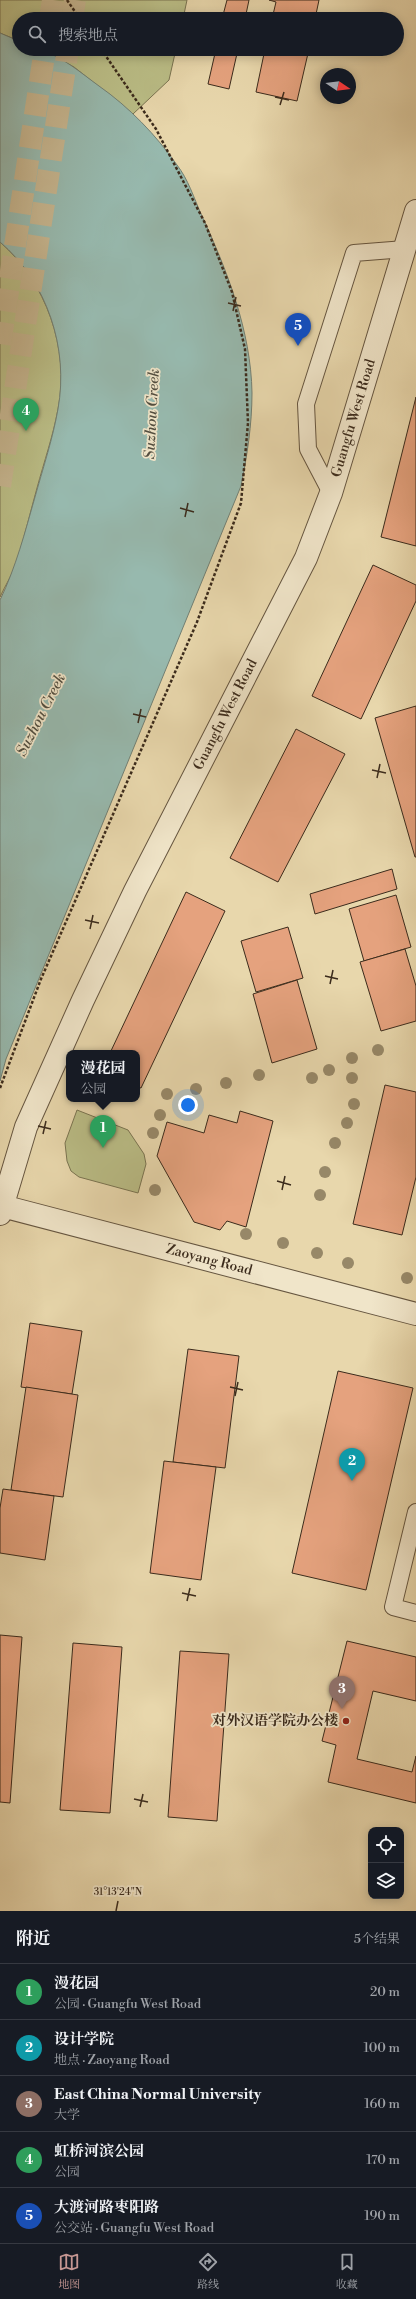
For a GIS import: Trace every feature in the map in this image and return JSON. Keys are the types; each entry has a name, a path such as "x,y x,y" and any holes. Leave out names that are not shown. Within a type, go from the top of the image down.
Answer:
{"street":[{"name":"Guangfu West Road","path":"1,1210 26,1126 83,1000 135,891 306,558 331,493 416,210"},
{"name":"Zaoyang Road","path":"1,1210 416,1314"}],"lane":[{"path":"331,493 308,449 306,404 354,253 405,249"},
{"path":"416,1512 393,1607 416,1613"}],"path":[{"path":"67,0 75,12"},
{"path":"0,1088 41,979 197,622 241,503 248,423 245,349 232,292 205,223 156,129 106,56"}],"green space":[{"path":"0,0 187,0 184,12 12,12 12,38 0,33"},
{"path":"53,56 174,56 169,80 133,114 74,67"},
{"path":"0,242 16,258 30,277 42,297 51,318 57,340 61,386 54,429 22,545 16,564 0,597"},
{"path":"77,1110 128,1130 144,1154 146,1164 138,1193 79,1177 71,1171 67,1161 65,1143"}],"water":[{"name":"Suzhou Creek","path":"0,33 12,38 12,56 56,56 71,65 110,94 151,132 181,170 220,257 236,301 251,370 252,393 249,440 241,486 6,1059 0,1081 0,600 20,549 48,453 56,420 61,386 57,340 51,318 42,296 30,276 16,258 0,242"}],"building":[{"path":"227,0 249,0 246,12 224,12"},
{"path":"269,0 319,0 316,12 274,12 276,2"},
{"path":"214,56 236,56 229,89 208,84"},
{"path":"264,56 307,56 297,101 256,92"},
{"path":"416,397 416,546 381,537"},
{"path":"373,565 416,585 416,601 361,719 312,696"},
{"path":"416,706 416,857 415,857 375,718"},
{"path":"296,729 345,754 278,882 230,858"},
{"path":"392,869 397,889 315,914 310,894"},
{"path":"186,892 225,911 141,1088 140,1050 111,1050"},
{"path":"396,895 411,947 364,961 349,909"},
{"path":"288,927 303,978 256,992 241,941"},
{"path":"405,949 416,986 416,1021 381,1031 360,962"},
{"path":"297,980 317,1049 272,1063 253,994"},
{"path":"385,1085 416,1092 416,1177 402,1235 353,1224"},
{"path":"240,1111 273,1121 246,1227 227,1221 220,1230 194,1222 157,1156 167,1122 204,1133 209,1115 237,1123"},
{"path":"30,1323 82,1331 72,1394 21,1387"},
{"path":"188,1349 239,1356 225,1468 173,1462"},
{"path":"338,1371 413,1388 366,1590 292,1573"},
{"path":"26,1387 78,1395 63,1497 11,1490"},
{"path":"164,1461 216,1467 201,1580 150,1573"},
{"path":"3,1489 54,1496 45,1560 0,1553 0,1508"},
{"path":"0,1635 22,1637 10,1803 0,1802"},
{"name":"对外汉语学院办公楼","path":"347,1641 416,1657 416,1701 373,1691 357,1759 412,1772 416,1756 416,1803 328,1782 336,1745 322,1741"},
{"path":"73,1643 122,1647 110,1813 60,1810"},
{"path":"180,1651 229,1654 217,1821 168,1817"}],"tunnel":[{"path":"51,12 53,0"},
{"path":"73,12 75,0"},
{"path":"0,344 44,56"},
{"path":"0,486 67,56"}],"place":[{"name":"大渡河路枣阳路","path":"298,346"},
{"name":"虹桥河滨公园","path":"26,431"},
{"name":"漫花园","path":"103,1148"},
{"name":"设计学院","path":"352,1481"},
{"name":"East China Normal University","path":"342,1709"},
{"name":"对外汉语学院办公楼","path":"346,1721"}]}
